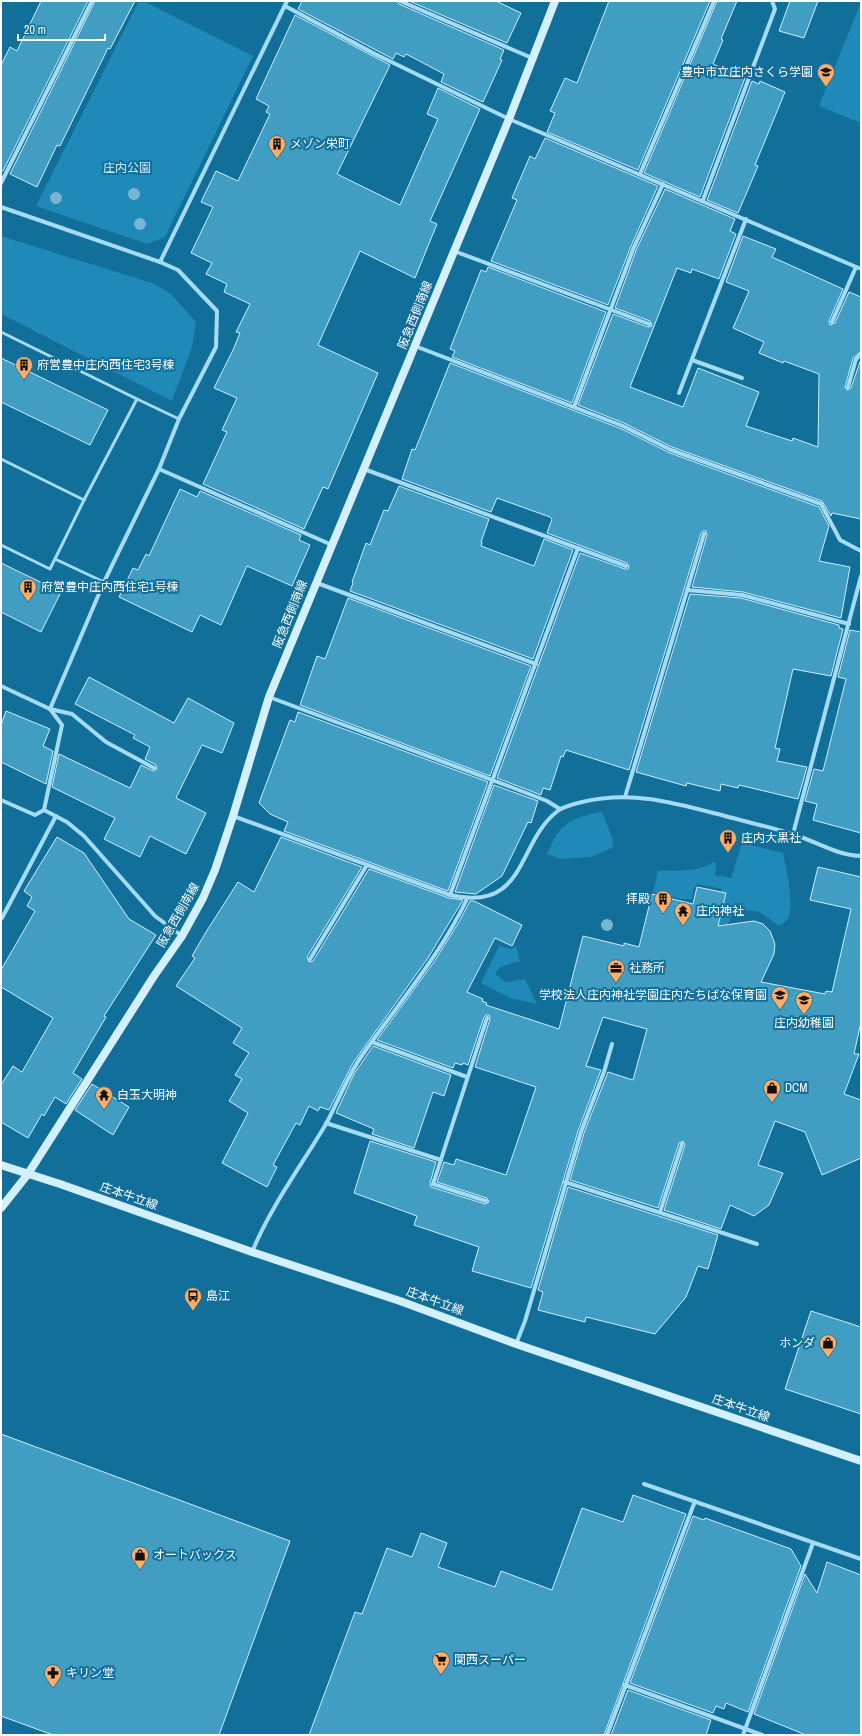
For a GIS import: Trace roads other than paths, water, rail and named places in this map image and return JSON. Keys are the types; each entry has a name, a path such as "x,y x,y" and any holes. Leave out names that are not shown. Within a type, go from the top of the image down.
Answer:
{"street":[{"path":"1,183 92,1"},
{"path":"160,262 287,1"},
{"path":"400,1 532,58"},
{"name":"阪急西側南線","path":"1,1208 28,1174 154,976 182,936 203,898 215,870 233,816 269,697 509,119 555,1"},
{"path":"640,174 714,1"},
{"path":"703,200 775,9 772,1"},
{"path":"285,6 375,54 509,119 703,200 861,269"},
{"path":"574,407 634,247 663,184"},
{"path":"1,207 160,262 178,270 217,311 216,347 104,582 50,709"},
{"path":"679,394 746,219"},
{"path":"454,251 649,324"},
{"path":"832,322 856,267"},
{"path":"415,346 623,426 671,450 821,504 840,540 861,551"},
{"path":"848,387 856,358 861,354"},
{"path":"692,360 742,378"},
{"path":"364,468 626,566"},
{"path":"159,469 332,545"},
{"path":"626,797 686,590 704,534"},
{"path":"450,895 578,548"},
{"path":"793,834 861,576"},
{"path":"316,583 536,664"},
{"path":"686,590 742,595 849,624"},
{"path":"1,686 50,709 72,714 106,742 154,768"},
{"path":"269,697 547,801 560,809"},
{"path":"44,810 62,725 50,709"},
{"path":"233,816 450,895 467,899 494,893 509,883 520,868 542,828 549,818 560,809 598,798 652,798 666,801 793,834 840,853 861,856"},
{"path":"1,800 35,814 44,810"},
{"path":"44,810 67,822 84,836 155,916 182,936"},
{"path":"2,918 56,816"},
{"path":"310,959 367,865"},
{"path":"252,1252 262,1229 326,1123 360,1058 425,970 458,918 467,899"},
{"path":"486,1201 433,1184 487,1018"},
{"path":"372,1042 467,1077"},
{"path":"516,1344 525,1321 581,1132 604,1072 612,1044"},
{"path":"326,1123 441,1160"},
{"path":"660,1212 682,1144"},
{"name":"庄本牛立線","path":"1,1165 252,1252 400,1301 516,1344 861,1461"},
{"path":"565,1182 757,1244"},
{"path":"644,1484 861,1559"},
{"path":"607,1735 695,1501"},
{"path":"744,1735 813,1542"},
{"path":"625,1686 762,1735"}],"lane":[{"path":"1,332 180,420"},
{"path":"1,545 50,569 137,399"},
{"path":"1,459 84,500"},
{"path":"55,559 104,582"}],"place":[{"name":"豊中市立庄内さくら学園","path":"826,87"},
{"name":"メゾン栄町","path":"277,159"},
{"name":"府営豊中庄内西住宅3号棟","path":"24,380"},
{"name":"府営豊中庄内西住宅1号棟","path":"28,602"},
{"name":"庄内大黒社","path":"728,853"},
{"name":"拝殿","path":"663,914"},
{"name":"庄内神社","path":"683,926"},
{"name":"社務所","path":"616,983"},
{"name":"学校法人庄内神社学園庄内たちばな保育園","path":"780,1010"},
{"name":"庄内幼稚園","path":"804,1015"},
{"name":"DCM","path":"772,1103"},
{"name":"白玉大明神","path":"104,1110"},
{"name":"島江","path":"193,1311"},
{"name":"ホンダ","path":"828,1358"},
{"name":"オートバックス","path":"140,1570"},
{"name":"関西スーパー","path":"441,1675"},
{"name":"キリン堂","path":"53,1688"}],"park label":[{"name":"庄内公園","path":"127,168"}]}
